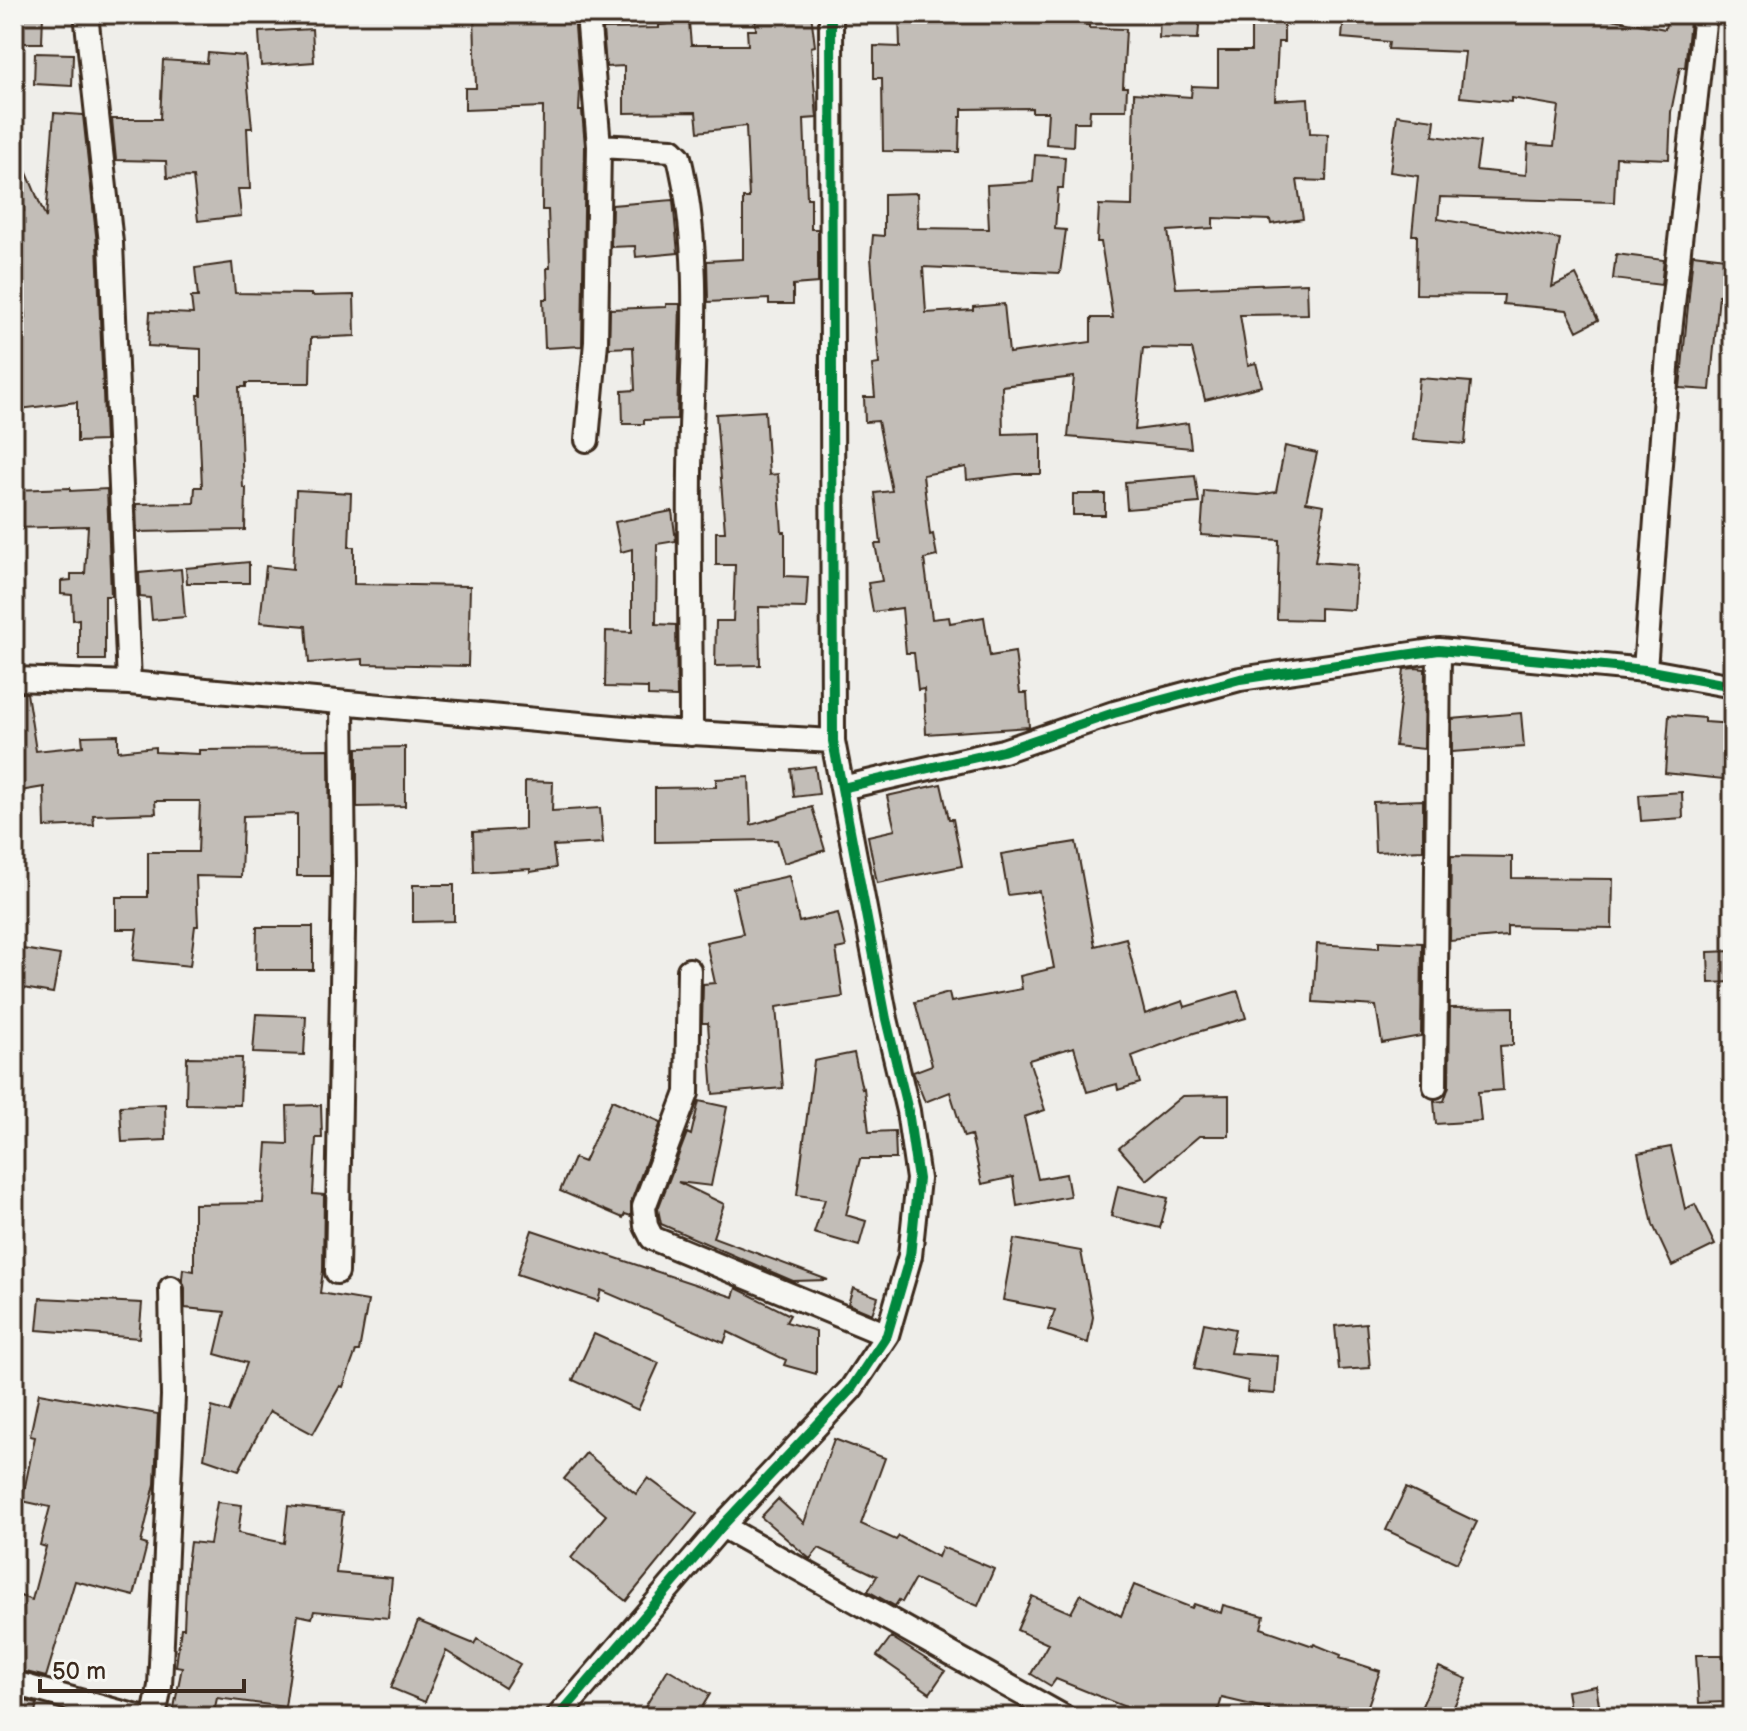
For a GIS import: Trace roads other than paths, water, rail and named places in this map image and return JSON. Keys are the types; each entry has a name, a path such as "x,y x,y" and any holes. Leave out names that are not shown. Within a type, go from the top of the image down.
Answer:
{"street":[{"path":"587,440 596,342 599,146 588,14"},
{"path":"558,1717 722,1526 851,1389 887,1335 910,1256 918,1179 908,1111 886,1019 833,741 831,14"},
{"path":"1645,670 1669,341 1705,14"},
{"path":"87,23 111,243 129,683"},
{"path":"599,146 672,150 679,157 692,228 691,734"},
{"path":"842,788 1003,751 1114,713 1240,679 1439,650 1645,670 1733,686"},
{"path":"1435,1086 1439,650"},
{"path":"14,679 129,683 691,734 833,741"},
{"path":"337,1272 344,873 342,704"},
{"path":"689,970 687,1093 644,1207 646,1226 652,1238 887,1335"},
{"path":"154,1717 160,1686 173,1396 171,1288"},
{"path":"722,1526 1064,1717"},
{"path":"14,1683 138,1717"}]}
